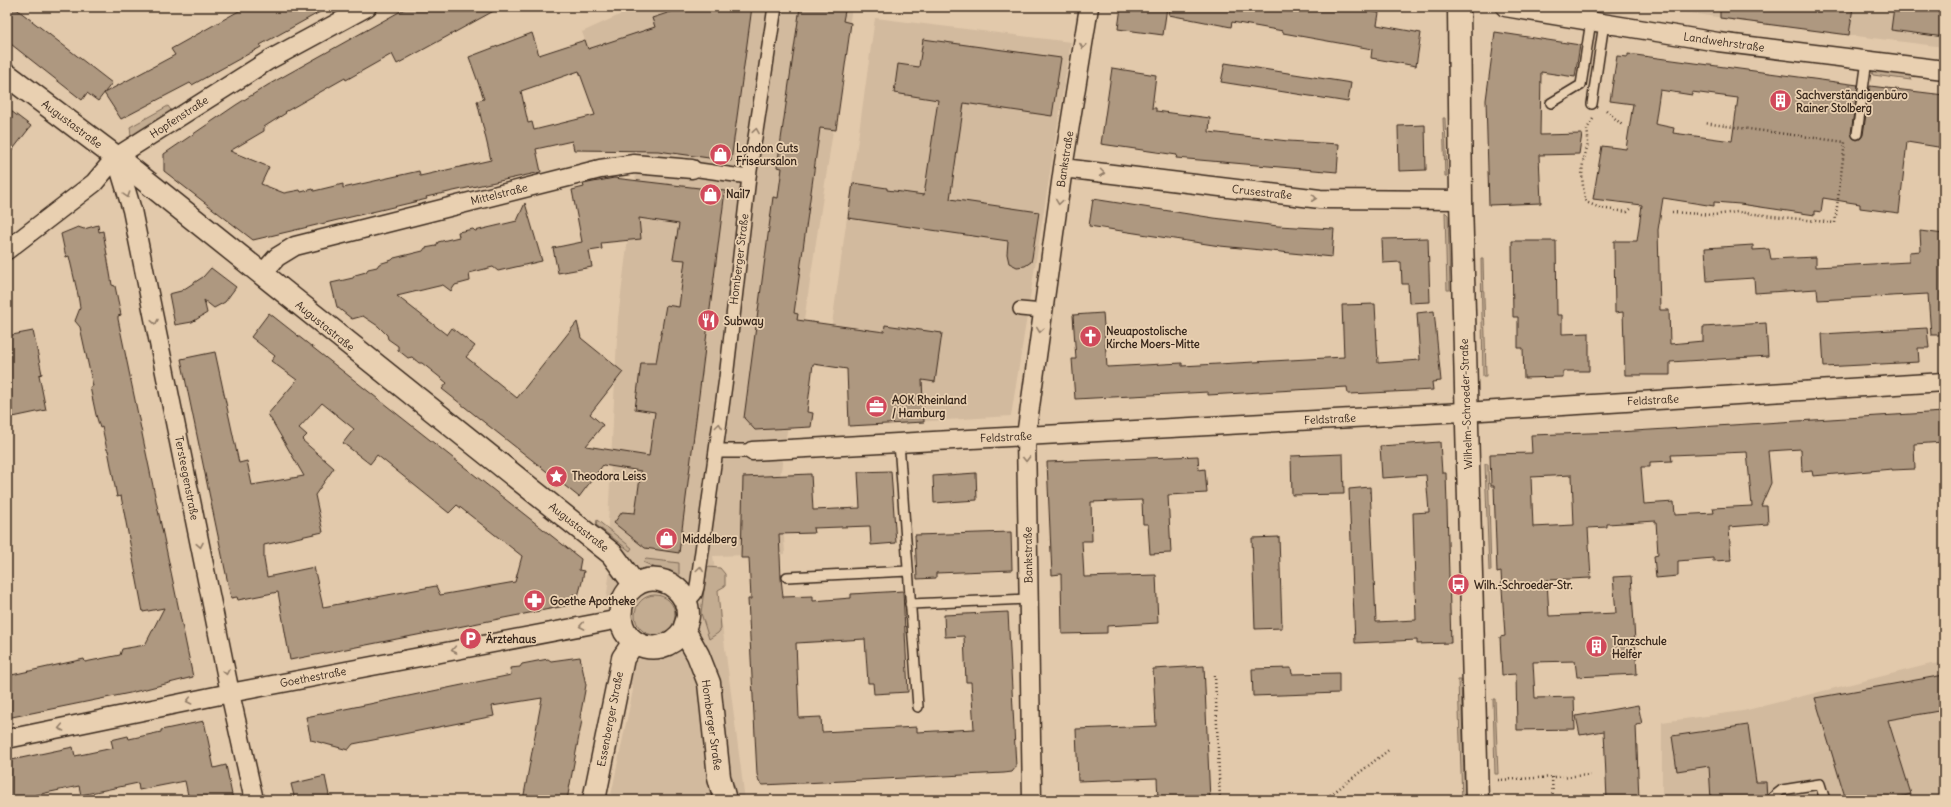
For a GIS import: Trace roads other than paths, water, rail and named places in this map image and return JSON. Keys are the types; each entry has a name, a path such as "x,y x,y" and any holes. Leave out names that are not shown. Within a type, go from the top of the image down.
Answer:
{"street":[{"name":"Hopfenstraße","path":"7,250 94,183 116,157 269,60 367,7"},
{"name":"Homberger Straße","path":"686,604 695,594 697,587 716,451 749,177 775,7"},
{"name":"Bankstraße","path":"1032,800 1026,436 1063,168 1089,7"},
{"name":"Wilhelm-Schroeder-Straße","path":"1459,7 1461,200 1466,411 1478,800"},
{"name":"Landwehrstraße","path":"1505,7 1718,42 1944,70"},
{"name":"Augustastraße","path":"7,75 116,157 261,275 612,554 635,585"},
{"name":"Tersteegenstraße","path":"116,157 132,210 230,693 254,800"},
{"name":"Mittelstraße","path":"261,275 277,257 295,246 600,169 634,164 692,169 749,177"},
{"name":"Crusestraße","path":"1063,168 1320,199 1461,200"},
{"path":"1020,309 1043,311"},
{"name":"Feldstraße","path":"716,451 752,451 1026,436 1944,382"},
{"path":"656,580 669,583 683,596 686,604 688,616 684,630 677,638 664,646 648,648 634,642 625,632 620,619 620,607 625,596 635,585 645,581 656,580"},
{"name":"Goethestraße","path":"7,739 230,693 620,619"},
{"name":"Homberger Straße","path":"684,630 698,655 709,683 719,777 724,800"},
{"name":"Essenberger Straße","path":"594,800 623,658 634,642"}],"lane":[{"path":"1551,103 1581,85 1597,22"},
{"path":"1592,104 1597,22"},
{"path":"1857,134 1867,60"},
{"path":"899,443 918,707"},
{"path":"787,577 908,571"},
{"path":"910,604 1028,599"},
{"path":"1773,800 1773,797 1782,790 1820,784 1825,800"}],"place":[{"name":"Sachverständigenbüro Rainer Stolberg","path":"1780,101"},
{"name":"London Cuts Friseursalon","path":"721,154"},
{"name":"Nail7","path":"711,194"},
{"name":"Subway","path":"708,321"},
{"name":"Neuapostolische Kirche Moers-Mitte","path":"1090,337"},
{"name":"AOK Rheinland / Hamburg","path":"876,406"},
{"name":"Theodora Leiss","path":"557,476"},
{"name":"Middelberg","path":"667,539"},
{"name":"Wilh.-Schroeder-Str.","path":"1459,585"},
{"name":"Goethe Apotheke","path":"535,601"},
{"name":"Ärztehaus","path":"471,639"},
{"name":"Tanzschule Helfer","path":"1597,647"}]}
